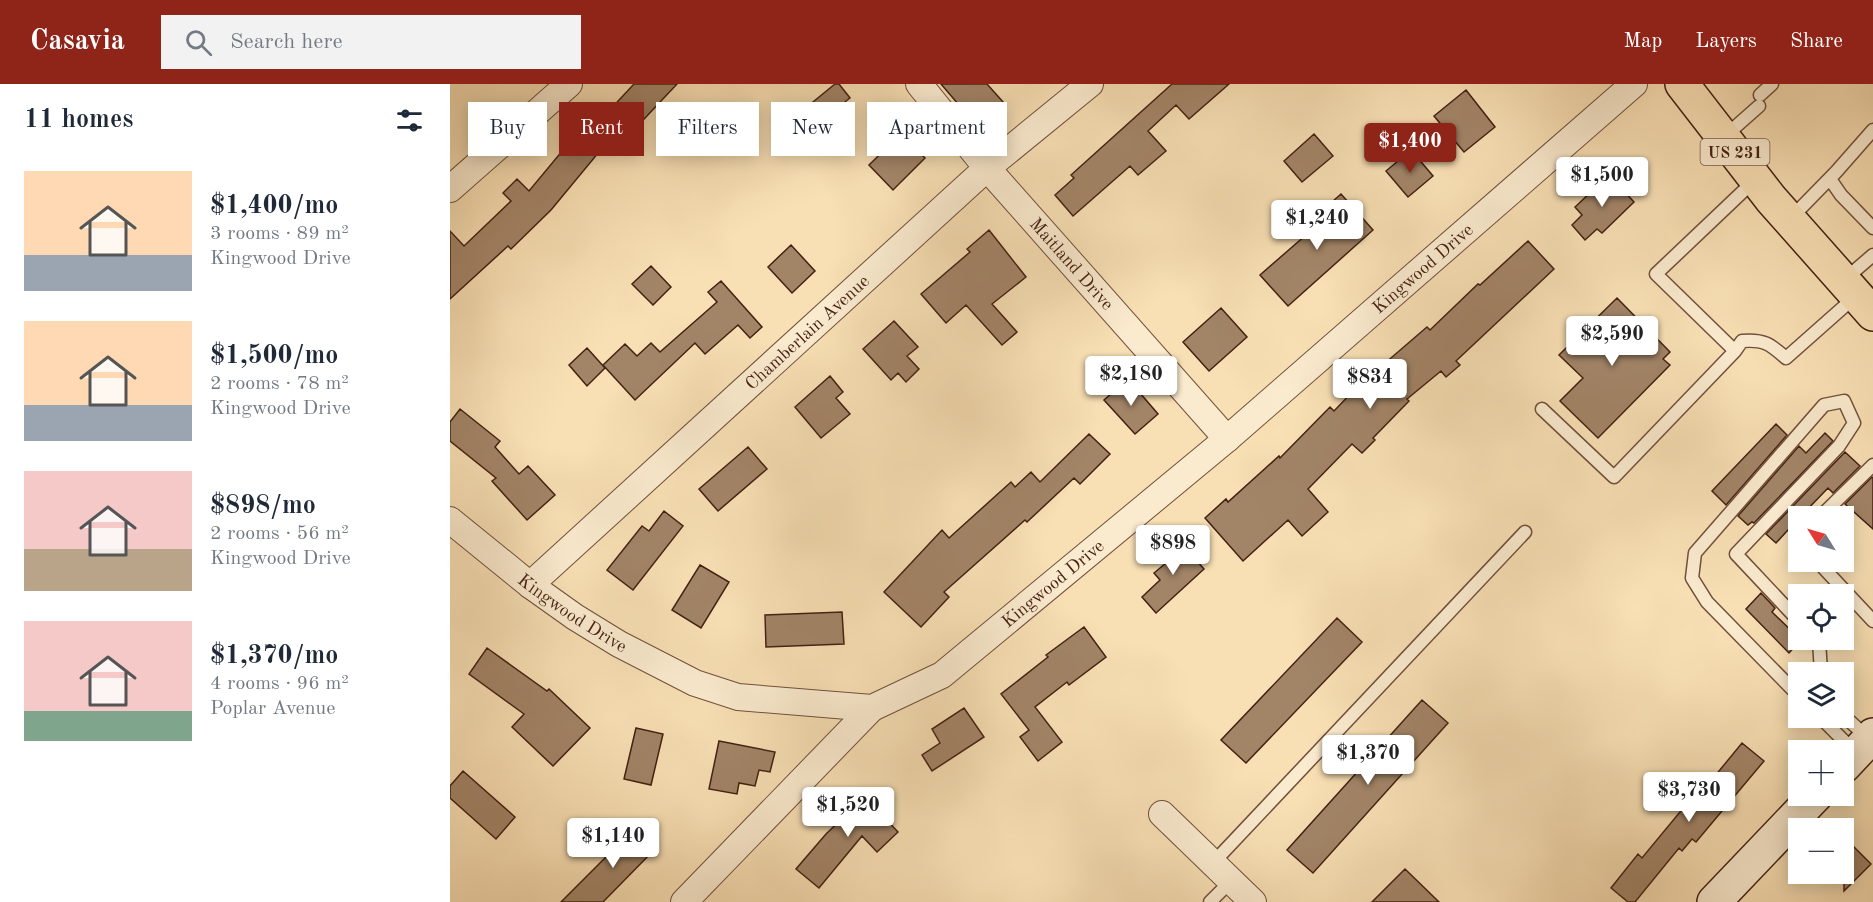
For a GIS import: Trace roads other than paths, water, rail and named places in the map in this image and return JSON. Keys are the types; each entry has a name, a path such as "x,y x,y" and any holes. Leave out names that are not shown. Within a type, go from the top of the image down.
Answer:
{"main road":[{"name":"US 231","path":"1682,84 1789,220 1857,297"}],"street":[{"path":"450,189 569,84"},
{"name":"Maitland Drive","path":"919,84 987,168 1227,439"},
{"name":"Chamberlain Avenue","path":"530,585 987,168 1090,84"},
{"name":"Kingwood Drive","path":"450,520 530,585 575,617 619,644 695,683 738,697 872,708 942,675 1227,439 1634,84"},
{"path":"684,902 872,708"},
{"path":"1714,902 1806,806"},
{"path":"1162,814 1253,902"}],"lane":[{"path":"1723,137 1772,84"},
{"path":"1789,220 1873,130"},
{"path":"1830,178 1841,195 1873,228"},
{"path":"1735,351 1656,274 1756,179"},
{"path":"1542,409 1614,477 1742,341 1757,340 1773,346 1786,358 1857,297 1873,255"},
{"path":"1788,609 1736,554 1839,446 1854,423 1844,401 1824,405 1695,553 1692,578 1707,602 1788,685"},
{"path":"1831,506 1873,465"},
{"path":"1213,863 1525,532"},
{"path":"1827,572 1873,621"},
{"path":"1836,728 1863,747"},
{"path":"1851,728 1863,747"},
{"path":"1210,902 1231,881"}]}
